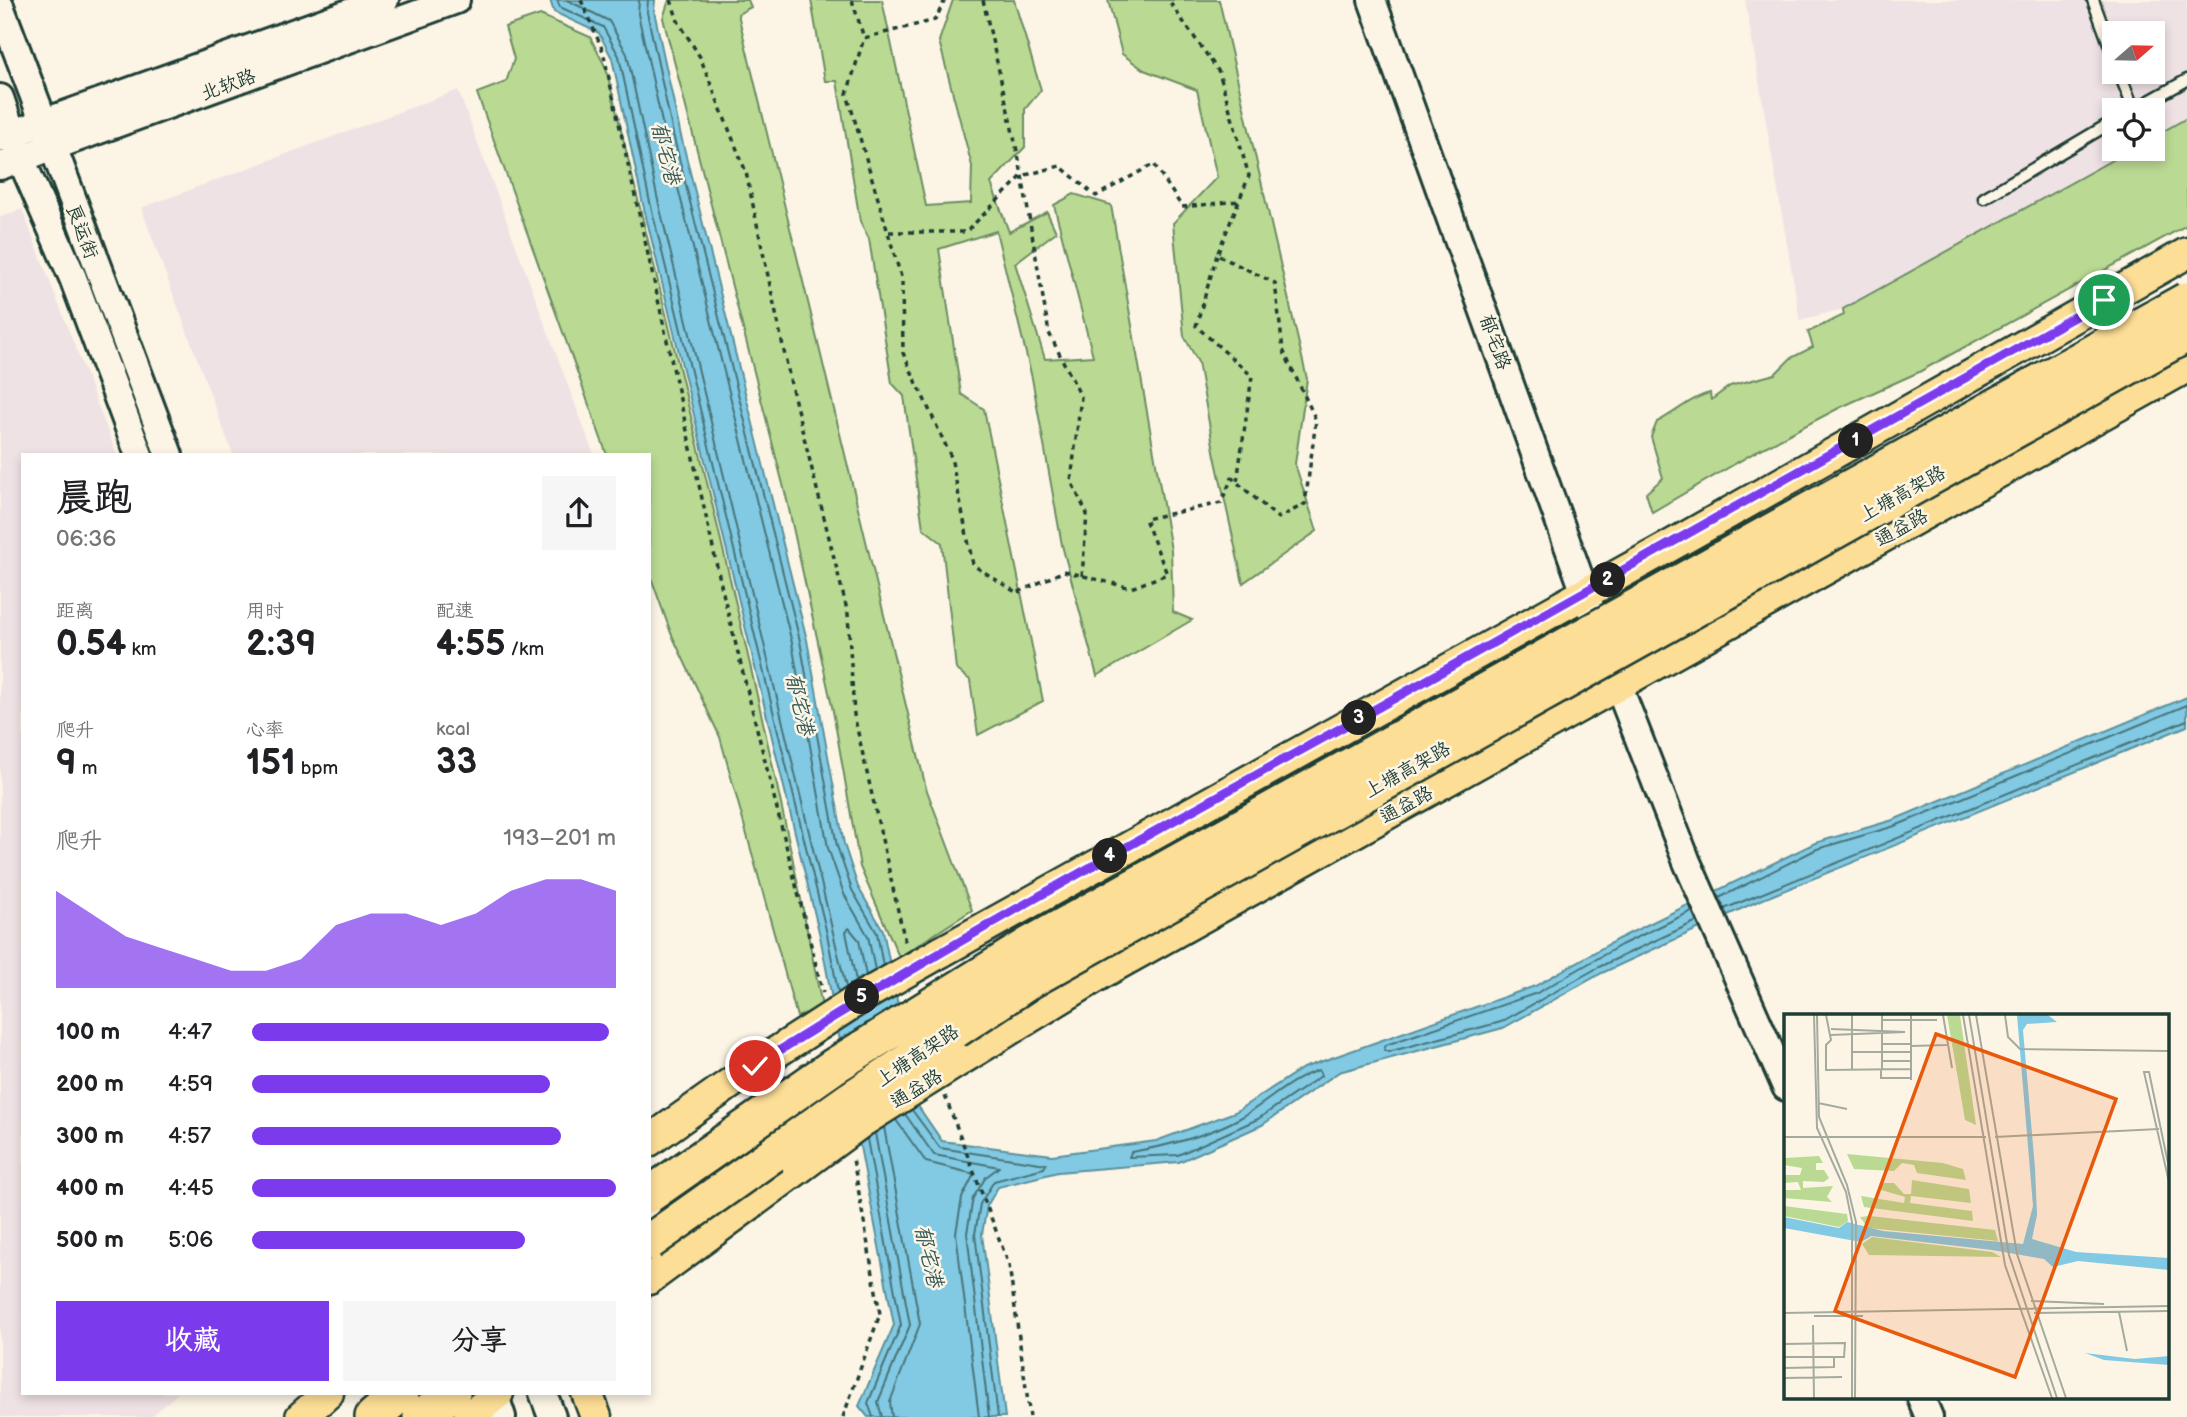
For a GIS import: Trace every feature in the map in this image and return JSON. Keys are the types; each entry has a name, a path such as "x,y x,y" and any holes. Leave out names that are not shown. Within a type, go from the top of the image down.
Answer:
{"highway":[{"name":"上塘高架路","path":"651,1194 834,1066 1029,945 2187,300"},
{"name":"上塘高架路","path":"651,1241 851,1099 1031,980 2187,334"},
{"path":"373,1417 399,1395"},
{"path":"421,1417 449,1395"}],"main road":[{"path":"651,1141 755,1066 865,995 1586,593 2187,253"},
{"name":"通益路","path":"651,1278 863,1121 1102,973 2187,366"},
{"path":"301,1417 326,1395"},
{"path":"588,1395 596,1417"},
{"path":"470,1417 497,1400"}],"street":[{"name":"北软路","path":"7,135 386,0"},
{"name":"北软路","path":"10,162 456,0"},
{"name":"郁宅路","path":"1373,0 1618,685 1687,862 1784,1082"},
{"name":"良运街","path":"0,6 51,148 168,453"},
{"name":"良运街","path":"0,98 10,162 73,278 137,453"},
{"path":"544,1395 552,1417"},
{"path":"1922,1400 1929,1417"}],"lane":[{"path":"2093,0 2102,24"},
{"path":"2155,98 2187,80"},
{"path":"1984,198 2102,128"}],"path":[{"path":"581,0 603,51 722,589 826,1003"},
{"path":"671,0 678,21 700,57 746,172 792,389 848,614 854,715 907,951"},
{"path":"852,0 864,38 847,94 902,280 903,353 951,457 972,565 1017,593 1064,571 1131,588 1167,575 1146,519 1221,503 1232,478 1278,518 1305,504 1316,420 1283,350 1275,283 1217,255"},
{"path":"864,38 935,20 945,0"},
{"path":"984,0 1022,176 1049,333 1081,397 1071,481 1087,514 1082,576"},
{"path":"1168,0 1219,72 1249,176 1217,255 1196,326 1252,376 1237,482"},
{"path":"888,232 966,232 1022,176 1060,166 1096,196 1154,164 1182,207 1239,201"},
{"path":"943,1086 950,1113 1009,1265 1030,1417"},
{"path":"843,1417 880,1314 852,1152"}],"shaded area":[{"path":"1745,0 2187,0 2187,118 2165,130 2165,98 2102,98 2102,161 2110,161 1843,309 1800,320"},
{"path":"458,90 593,453 232,453 141,208"},
{"path":"22,209 116,453 21,453 21,1395 176,1395 151,1417 0,1417 0,217"}],"green space":[{"path":"669,0 748,0 751,7 738,14 926,788 972,910 899,957 860,867 833,711 787,500 663,18"},
{"path":"811,0 882,0 926,206 971,203 972,166 939,41 953,0 1014,0 1041,90 1025,109 1025,147 991,183 1009,232 1047,212 1056,232 1015,263 1045,359 1093,356 1054,205 1074,194 1111,205 1171,550 1173,612 1192,620 1097,676 1062,545 1032,378 996,231 939,249 961,394 984,409 1043,701 978,735 970,680 956,669 942,543 923,528 904,396 892,383 869,239 860,221 837,81 825,81"},
{"path":"1108,0 1219,0 1307,379 1295,464 1317,531 1243,583 1198,362 1184,336 1173,223 1217,177 1197,90 1144,70 1122,54"},
{"path":"540,15 590,37 606,68 748,654 799,889 822,1007 797,1017 720,737 671,633 651,578 651,453 606,453 477,93 506,82 514,59 505,27"},
{"path":"2187,118 2187,225 1919,372 1839,408 1759,450 1652,512 1646,493 1663,478 1651,437 1657,422 1703,395 1710,393 1711,400 1730,386 1775,374 1791,358 1813,347 1808,332 1844,315 1843,309 2110,161 2165,161 2165,130"}],"water":[{"name":"郁宅港","path":"550,0 655,0 654,11 680,132 807,640 844,844 858,887 883,930 918,1106 942,1141 1052,1155 1156,1141 1235,1112 1303,1068 1535,986 1618,939 1815,843 1893,820 2187,697 2187,726 1756,902 1602,973 1503,1028 1339,1072 1262,1125 1179,1162 1058,1172 998,1187 987,1206 982,1234 1005,1417 868,1417 859,1406 894,1325 820,936 642,200 612,58 599,33 554,12"}],"route":[{"path":"755,1066 865,995 1072,877 1688,536 2104,300"}]}
